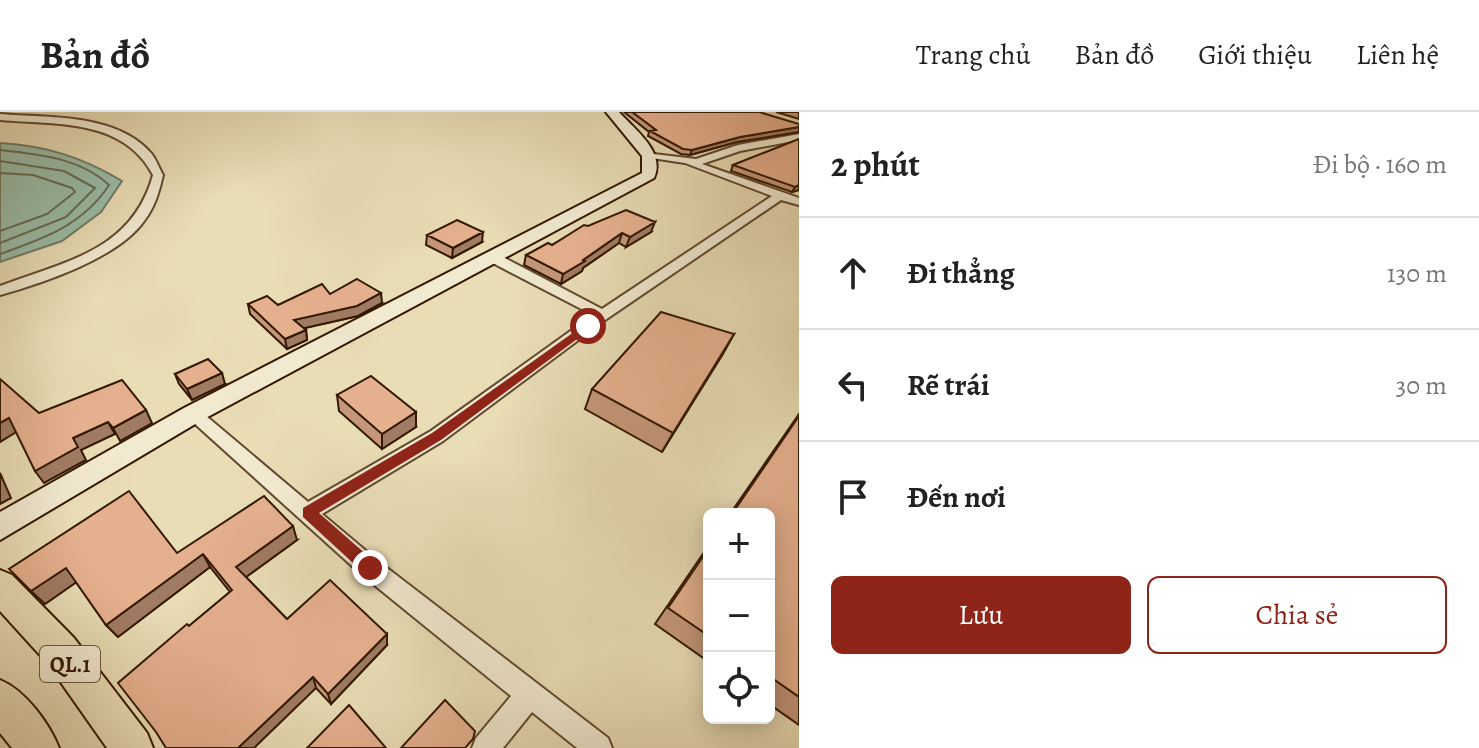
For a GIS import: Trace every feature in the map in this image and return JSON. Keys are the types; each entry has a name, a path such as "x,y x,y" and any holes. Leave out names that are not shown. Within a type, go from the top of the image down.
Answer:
{"main road":[{"name":"QL.1","path":"0,586 61,651 132,748"},
{"path":"0,700 38,748"}],"street":[{"path":"0,527 193,414 649,175 652,168 649,155 617,113"},
{"path":"0,117 118,133 148,154 158,175 149,209 122,238 99,251 0,291"},
{"path":"690,163 755,144 799,137"},
{"path":"649,155 690,163 799,202"},
{"path":"308,512 437,436 603,315 779,196"},
{"path":"492,257 603,315"},
{"path":"193,414 370,568 598,748"},
{"path":"486,748 530,693"}],"water":[{"path":"0,143 64,154 122,181 101,212 62,241 0,262"}],"building":[{"path":"632,112 759,112 799,124 799,127 740,137 692,150 683,149 650,131 656,130"},
{"path":"799,139 799,185 795,187 733,165"},
{"path":"626,210 655,222 630,237 622,233 563,274 526,255 548,243 552,245 584,225"},
{"path":"457,220 483,232 453,248 427,235"},
{"path":"357,279 381,293 357,306 294,320 306,330 285,339 248,304 267,296 278,305 322,284 330,294"},
{"path":"661,312 734,334 673,433 592,389"},
{"path":"208,359 222,373 187,389 175,374"},
{"path":"371,376 416,412 382,434 337,395"},
{"path":"0,379 39,413 122,380 146,410 113,428 108,422 73,438 78,447 35,471 9,418 0,423"},
{"path":"799,416 799,697 775,680 775,508 736,508"},
{"path":"129,491 177,553 264,496 293,526 236,567 287,619 330,580 387,634 328,694 313,677 238,748 166,748 118,683 232,590 203,554 106,625 66,568 31,591 9,569"},
{"path":"703,557 703,632 668,608"},
{"path":"445,700 475,731 465,748 401,748"},
{"path":"349,705 386,748 307,748"}],"route":[{"path":"370,568 308,512 437,436 588,326"}]}
